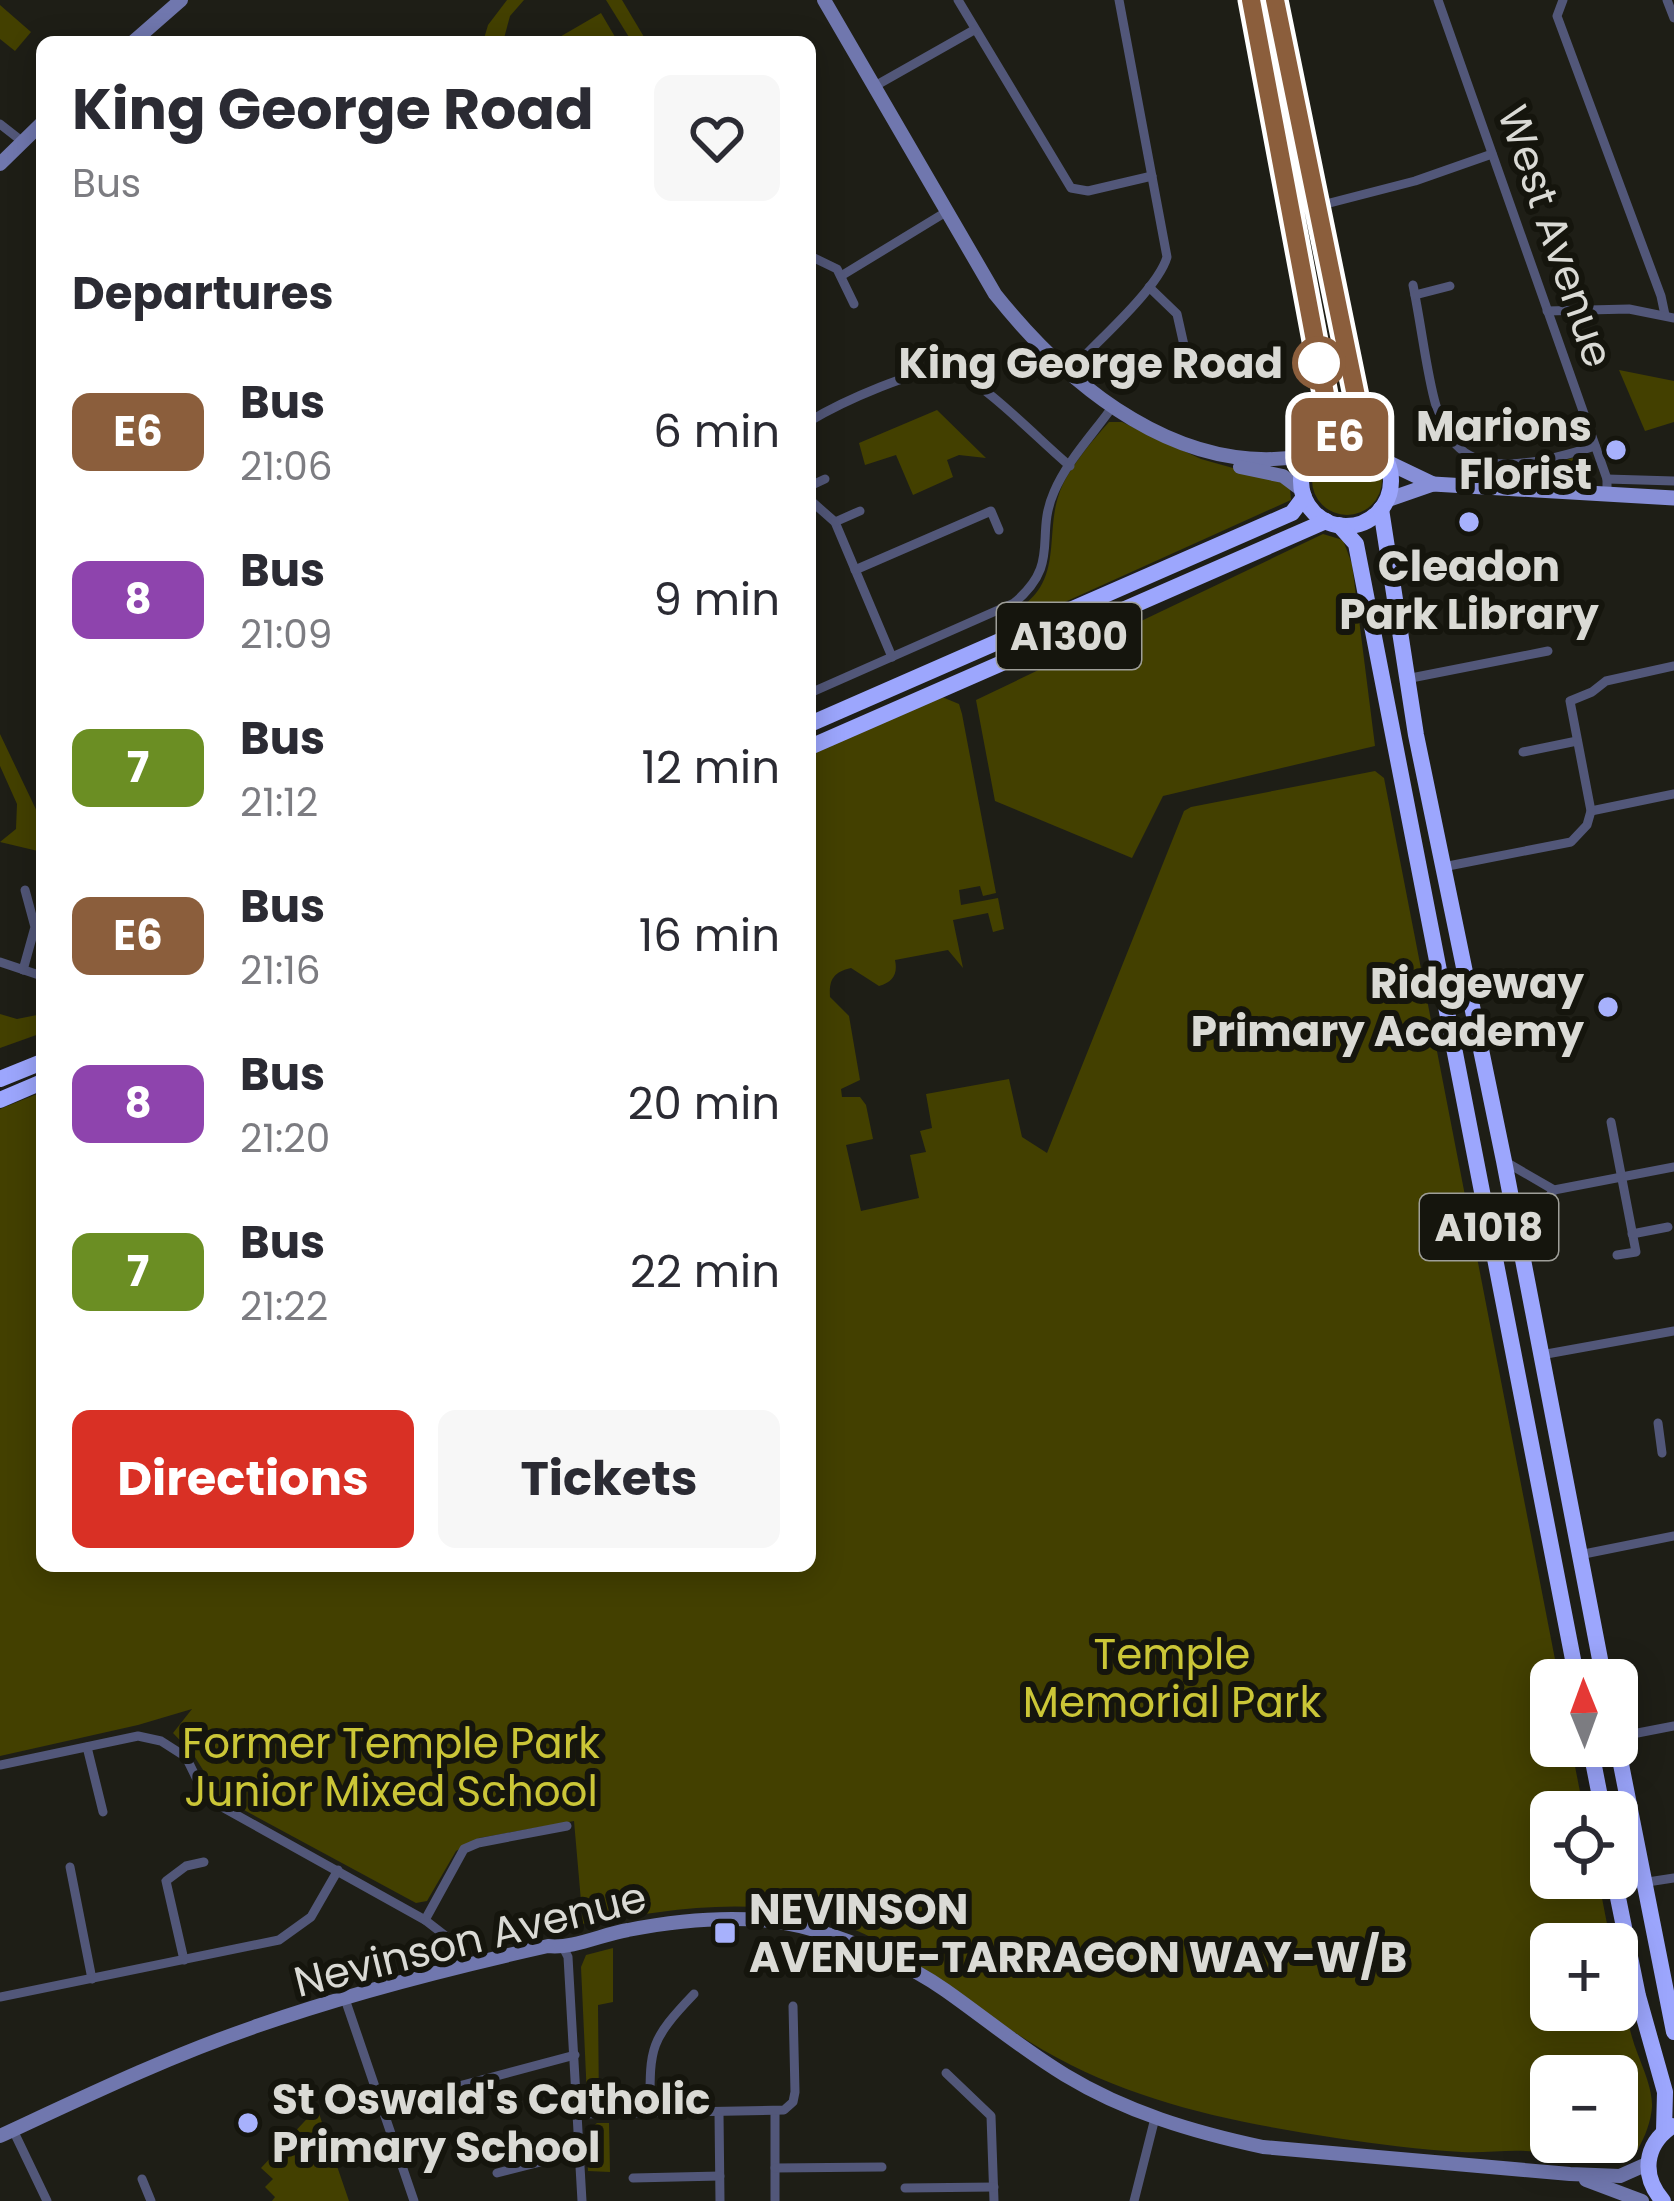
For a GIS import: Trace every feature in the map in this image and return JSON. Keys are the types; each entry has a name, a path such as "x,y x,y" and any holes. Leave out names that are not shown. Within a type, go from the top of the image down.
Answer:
{"highway":[{"path":"1349,436 1365,440 1387,462 1392,481 1384,504 1363,523 1332,523 1304,494 1301,479 1315,450 1349,436"},
{"name":"A1300","path":"816,721 1292,513 1304,494"},
{"name":"A1018","path":"1384,504 1406,679 1600,1659"},
{"name":"A1300","path":"816,744 1332,523"},
{"name":"A1018","path":"1332,523 1356,544 1573,1659"},
{"path":"1414,844 1437,839"},
{"path":"0,1079 36,1064"},
{"path":"0,1100 36,1085"},
{"path":"1477,1166 1504,1161"},
{"path":"1492,1242 1519,1237"},
{"path":"1553,1559 1579,1555"},
{"path":"1622,1767 1674,2032"},
{"path":"1618,1899 1665,2092 1669,2128 1649,2152 1647,2164 1649,2178 1664,2201"}],"main road":[{"path":"1251,0 1328,410 1315,450"},
{"path":"1275,0 1365,440"},
{"path":"1387,462 1433,484"},
{"path":"1384,504 1433,484 1607,487 1674,498"}],"street":[{"path":"140,36 181,0"},
{"path":"824,0 994,294 1026,334 1067,373 1113,406 1202,452 1282,476 1304,494"},
{"path":"958,0 1071,188 1088,191 1152,176"},
{"path":"1067,373 1149,287 1167,257 1119,0"},
{"name":"West Avenue","path":"1438,0 1607,487"},
{"path":"1563,0 1557,16 1670,317"},
{"path":"1667,0 1674,18"},
{"path":"875,86 974,31"},
{"path":"0,124 35,135"},
{"path":"0,164 35,135"},
{"path":"1291,213 1415,181 1492,154"},
{"path":"841,276 946,212"},
{"path":"816,258 828,261 841,276 854,304"},
{"path":"1450,286 1414,290 1444,433 1456,449 1474,460 1523,465 1594,446"},
{"path":"1149,287 1177,314 1190,372"},
{"path":"1547,310 1629,308 1670,317"},
{"path":"816,418 926,371 950,370 973,382 1070,466"},
{"path":"816,690 1014,603 1026,592 1046,555 1049,504 1113,406"},
{"path":"1202,452 1278,461 1315,450"},
{"path":"816,483 825,479"},
{"path":"1607,487 1674,481"},
{"path":"816,505 835,522 892,656"},
{"path":"835,522 860,511"},
{"path":"855,570 991,511 999,530"},
{"path":"1406,679 1548,651"},
{"path":"1443,867 1571,842 1587,825 1591,812 1570,700 1606,681 1674,666"},
{"path":"1523,752 1577,741"},
{"path":"1591,812 1674,794"},
{"path":"22,970 36,917 25,890"},
{"path":"0,962 36,974"},
{"path":"1611,1122 1636,1252 1617,1255"},
{"path":"1504,1161 1554,1190 1674,1167"},
{"path":"1519,1237 1554,1190"},
{"path":"1633,1234 1668,1227"},
{"path":"1541,1354 1674,1331"},
{"path":"1662,1453 1659,1428 1674,1428"},
{"path":"1579,1555 1674,1536"},
{"path":"1638,1735 1674,1726"},
{"path":"0,1765 138,1736 161,1741 186,1757 206,1798 424,1919 456,1944 461,1966"},
{"path":"87,1747 103,1812"},
{"path":"424,1919 464,1850 478,1843 567,1826"},
{"path":"184,1960 166,1881 186,1866 204,1862"},
{"path":"70,1867 92,1978"},
{"path":"0,1997 279,1940 311,1917 338,1870"},
{"path":"1638,1882 1674,1878"},
{"name":"Nevinson Avenue","path":"7,2133 134,2073 257,2026 461,1966 548,1946 563,1948 579,1940 721,1921 804,1928 888,1958 944,1989 1069,2078 1155,2118 1263,2147 1570,2174 1619,2176 1647,2164"},
{"path":"563,1948 568,1957 582,2201"},
{"path":"650,2114 650,2050 662,2027 694,1994"},
{"path":"345,2000 414,2201"},
{"path":"579,2114 775,2112 793,2102 795,2092 793,2006"},
{"path":"384,2106 574,2055"},
{"path":"946,2073 991,2116 994,2201"},
{"path":"775,2112 775,2201"},
{"path":"719,2113 720,2201"},
{"path":"1134,2201 1155,2118"},
{"path":"7,2133 47,2201"},
{"path":"497,2173 580,2152"},
{"path":"775,2168 883,2167"},
{"name":"Nevinson Avenue","path":"1570,2174 1642,2201"},
{"path":"633,2178 720,2176"},
{"path":"134,2197 149,2196 142,2179"},
{"path":"935,2187 936,2201"},
{"path":"905,2188 994,2187"}],"green space":[{"path":"507,0 524,0 510,16 505,36 485,36"},
{"path":"606,0 622,0 643,36 628,36"},
{"path":"0,5 31,32 15,51 0,39"},
{"path":"601,13 614,36 561,36"},
{"path":"1619,370 1674,381 1674,422 1645,431"},
{"path":"937,410 986,458 959,455 947,460 953,477 913,495 896,455 865,465 859,443"},
{"path":"1109,422 1122,422 1201,459 1279,481 1290,489 1291,500 1025,620 1019,608 1033,597 1047,571 1063,485"},
{"path":"1347,445 1372,455 1382,480 1372,505 1347,515 1322,505 1312,480 1322,455"},
{"path":"1577,457 1588,462 1586,477 1521,471"},
{"path":"1323,534 1343,540 1352,564 1375,746 1163,796 1132,858 995,801 976,700"},
{"name":"Temple Memorial Park","path":"942,697 959,704 996,893 983,896 980,886 959,890 961,905 998,898 1004,929 993,932 988,913 953,920 963,968 948,950 895,960 893,977 879,986 851,968 833,978 830,997 849,1016 860,1080 841,1089 842,1097 860,1097 866,1105 873,1139 846,1145 861,1211 919,1198 910,1155 926,1152 920,1131 932,1128 926,1094 1009,1079 1022,1137 1047,1153 1184,811 1375,771 1384,778 1555,1659 1530,1659 1530,1767 1575,1767 1580,1791 1530,1791 1530,1899 1602,1899 1607,1923 1530,1923 1530,2031 1631,2031 1652,2099 1638,2149 1638,2055 1530,2055 1530,2152 1415,2148 1298,2132 1185,2108 1113,2084 1043,2050 885,1945 826,1919 735,1907 583,1924 574,1821 479,1838 456,1851 427,1901 416,1903 220,1797 193,1754 173,1733 192,1709 0,1756 0,1109 36,1094 36,1572 816,1572 816,751"},
{"path":"0,734 36,809 36,851 0,842 16,829 17,804 0,766"},
{"path":"0,1014 17,1019 36,1015 36,1035 0,1048"},
{"path":"613,1948 613,2002 598,2005 599,2109 587,2097 581,1967 586,1955"},
{"path":"317,2108 349,2201 272,2201 275,2197 265,2187 273,2179 261,2168"},
{"path":"597,2123 609,2123 610,2172 588,2171 586,2132"}],"bus line":[{"name":"E6","path":"1251,0 1328,410 1320,445 1349,436 1365,440 1275,0"}],"place":[{"name":"King George Road","path":"1319,363"},
{"name":"Marions Florist","path":"1616,450"},
{"name":"Cleadon Park Library","path":"1469,522"},
{"name":"Ridgeway Primary Academy","path":"1608,1007"},
{"name":"NEVINSON AVENUE-TARRAGON WAY-W/B","path":"725,1933"},
{"name":"St Oswald's Catholic Primary School","path":"248,2123"}],"park label":[{"name":"Former Temple Park Junior Mixed School","path":"391,1767"}]}
